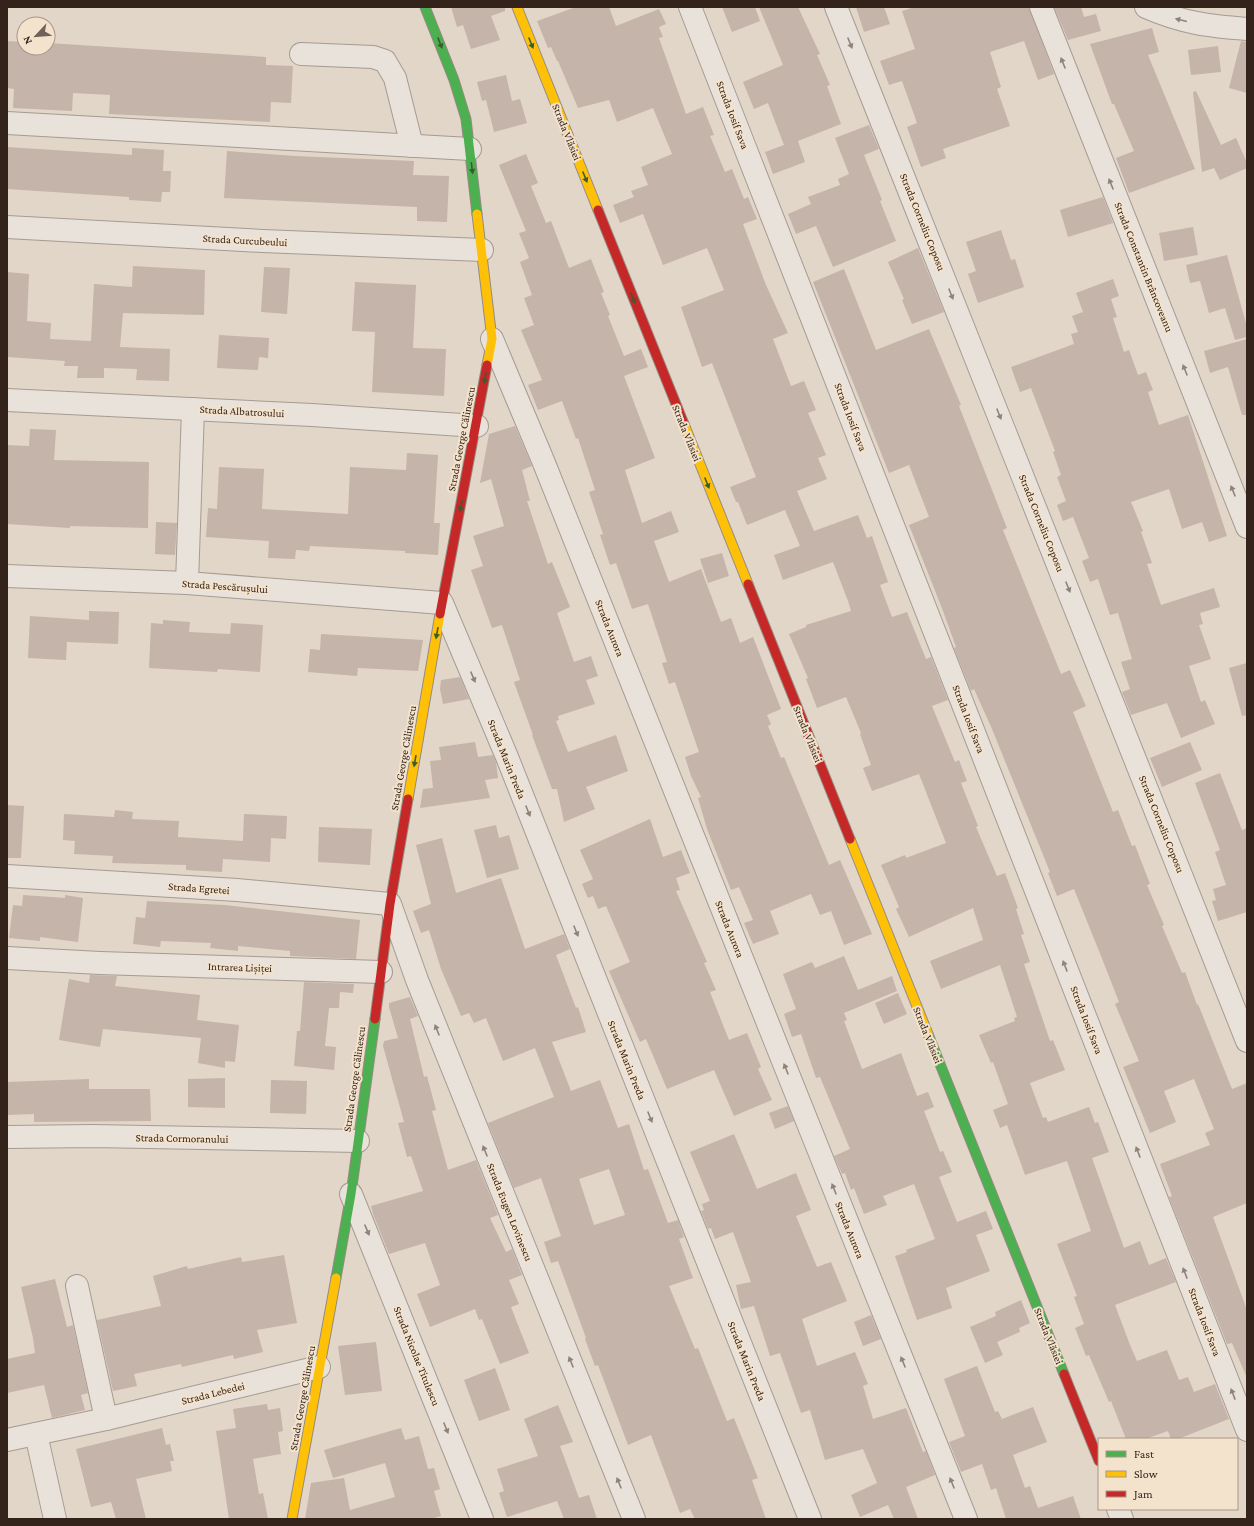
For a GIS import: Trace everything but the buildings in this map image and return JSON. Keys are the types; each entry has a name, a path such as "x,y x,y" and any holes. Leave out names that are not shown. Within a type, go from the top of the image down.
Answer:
{"street":[{"name":"Strada George Călinescu","path":"292,1519 351,1194 390,904 442,602 492,340 466,119 462,102 426,7"},
{"name":"Strada Vlăsiei","path":"517,7 1098,1459"},
{"name":"Strada Iosif Sava","path":"690,7 1247,1430"},
{"name":"Strada Corneliu Coposu","path":"836,7 1247,1040"},
{"name":"Strada Constantin Brâncoveanu","path":"1041,7 1247,527"},
{"path":"1146,7 1169,17 1212,16 1247,29"},
{"path":"302,54 373,57 385,61 394,78 412,146"},
{"path":"7,123 470,149"},
{"name":"Strada Curcubeului","path":"7,227 263,241 482,250"},
{"name":"Strada Aurora","path":"492,340 547,471 966,1519"},
{"name":"Strada Albatrosului","path":"7,400 193,409 476,426"},
{"path":"187,583 193,409"},
{"name":"Strada Pescărușului","path":"7,576 187,583 442,602"},
{"name":"Strada Marin Preda","path":"442,602 510,764 810,1519"},
{"name":"Strada Egretei","path":"7,876 237,890 390,904"},
{"name":"Strada Eugen Lovinescu","path":"390,904 417,980 634,1519"},
{"name":"Intrarea Lișiței","path":"7,958 100,963 381,972"},
{"name":"Strada Cormoranului","path":"7,1137 94,1136 358,1141"},
{"name":"Strada Nicolae Titulescu","path":"351,1194 482,1519"},
{"path":"77,1286 106,1419"},
{"name":"Strada Lebedei","path":"7,1440 106,1419 319,1367"},
{"path":"36,1434 55,1519"}],"traffic: fast":[{"path":"425,7 454,80 466,119 477,214"},
{"path":"336,1278 351,1194 375,1019"},
{"path":"928,1034 1064,1374"}],"traffic: slow":[{"path":"517,7 598,210"},
{"path":"477,214 492,339 487,365"},
{"path":"684,424 748,584"},
{"path":"408,799 440,614"},
{"path":"850,839 928,1034"},
{"path":"292,1519 336,1278"}],"traffic: jam":[{"path":"598,210 684,424"},
{"path":"440,614 487,365"},
{"path":"748,584 850,839"},
{"path":"375,1019 390,904 408,799"},
{"path":"1064,1374 1098,1459"}]}
